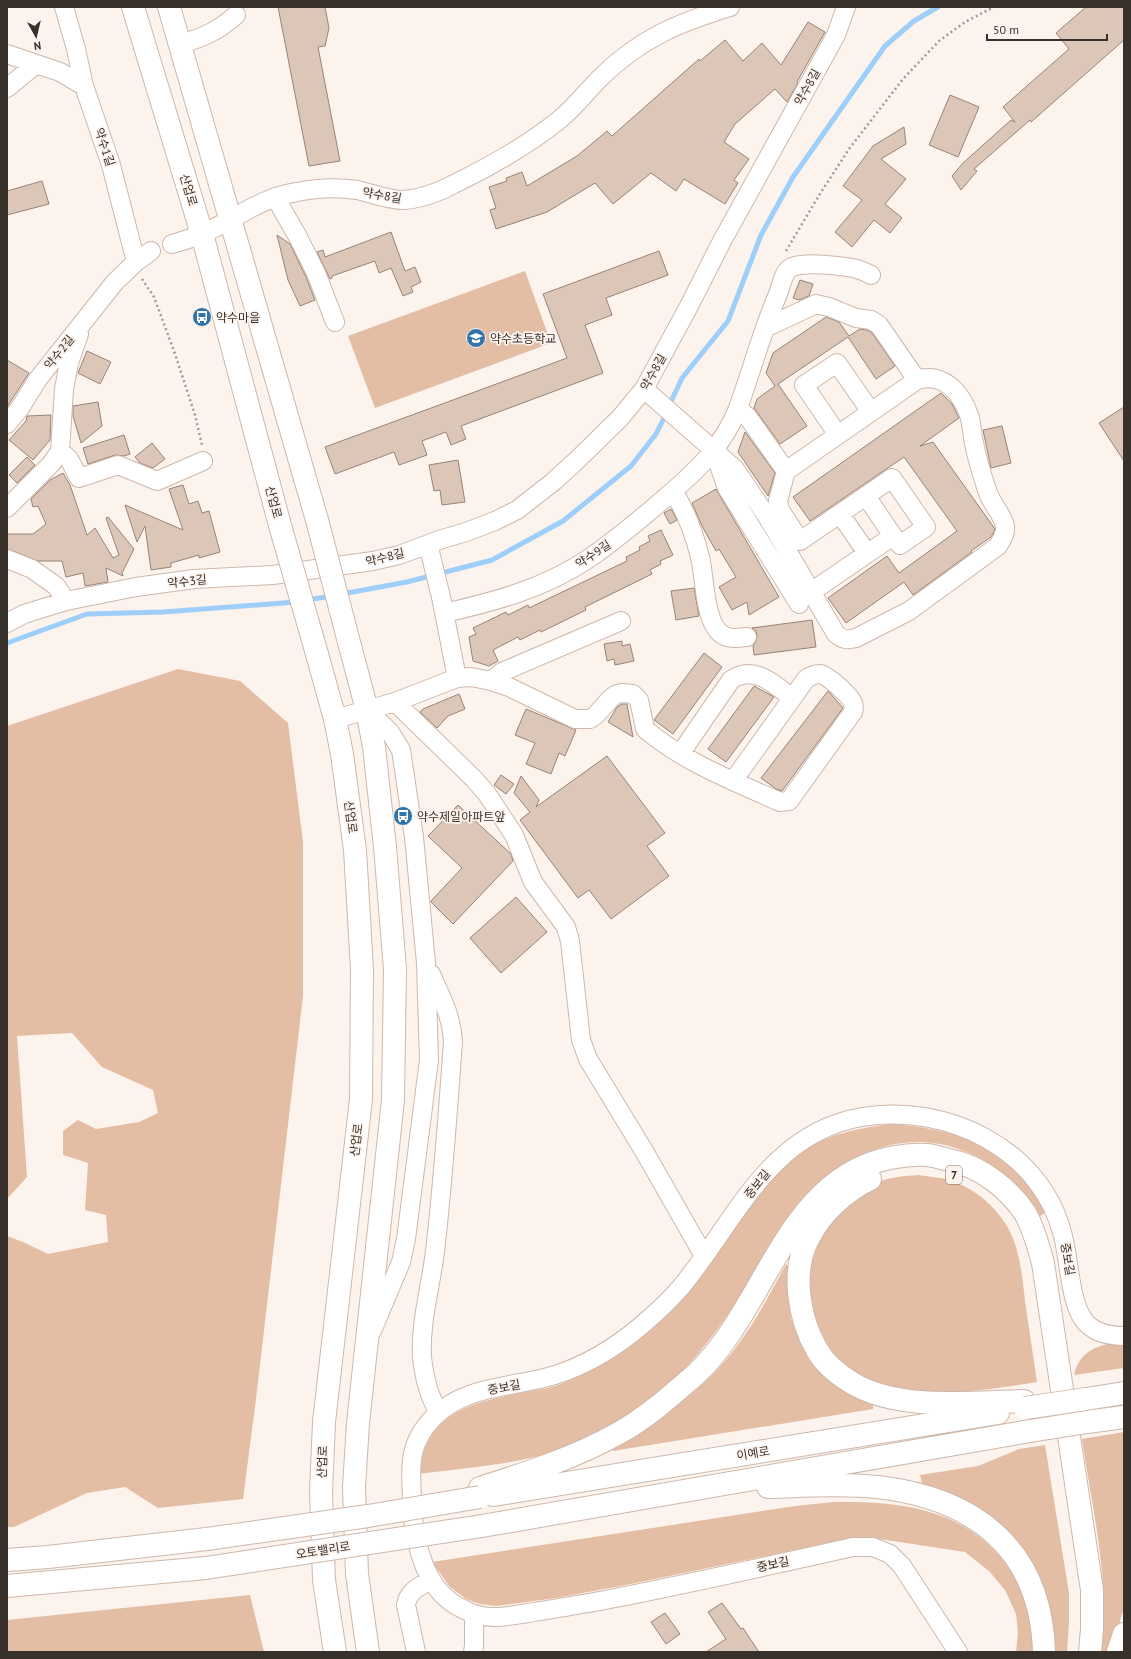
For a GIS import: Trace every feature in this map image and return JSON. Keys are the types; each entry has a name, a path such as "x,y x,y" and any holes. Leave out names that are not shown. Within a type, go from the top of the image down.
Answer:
{"main road":[{"name":"산업로","path":"133,7 202,234 281,529 335,719 342,754 355,850 362,969 360,1100 324,1422 321,1492 324,1580 335,1652"},
{"path":"170,7 317,520 367,710 374,747 384,839 395,969 393,1100 368,1344 358,1423 354,1487 357,1574 368,1652"},
{"path":"7,1560 48,1557 207,1539 368,1516 480,1493 585,1451 619,1434 673,1394 697,1373 733,1329 786,1241 806,1212 828,1189 851,1172 875,1161 901,1156 927,1155 958,1162 983,1173 1006,1191 1025,1213 1036,1238 1043,1263 1092,1590 1092,1629 1090,1652"},
{"name":"7","path":"1075,1652 1079,1627 1077,1589 1031,1274 1022,1241 1011,1219 993,1198 973,1183 953,1174 932,1170 906,1169 881,1174 858,1185 836,1202 818,1221 807,1241 800,1265 799,1285 801,1308 808,1334 818,1352 834,1370 852,1383 875,1393 902,1399 952,1402 1025,1404 1086,1399 1124,1393"},
{"name":"이예로","path":"480,1493 1025,1404"},
{"name":"이예로","path":"637,1498 1030,1431 1124,1417"},
{"path":"637,1498 751,1488 818,1486 877,1487 914,1494 949,1505 979,1520 1006,1543 1026,1573 1038,1602 1044,1634 1044,1652"},
{"name":"오토밸리로","path":"7,1586 206,1568 482,1526 637,1498"},
{"path":"1118,1652 1124,1634"}],"street":[{"name":"약수1길","path":"64,7 76,49 84,86 111,165 134,264"},
{"name":"약수8길","path":"172,244 202,234 250,207 275,197 296,192 334,188 355,190 401,200 415,198 455,184 510,153 559,120 576,105 601,77 637,47 666,30 691,19 730,7"},
{"name":"약수8길","path":"310,570 429,549 495,522 528,502 576,461 620,418 644,389 722,241 836,35 846,7"},
{"path":"181,44 210,34 221,28 236,16"},
{"path":"7,54 35,65 60,72 84,86"},
{"path":"7,88 35,65"},
{"path":"275,197 298,237 316,273 335,322"},
{"name":"약수2길","path":"7,424 20,408 38,379 115,282 134,264 151,251"},
{"path":"786,263 793,265 813,264 859,270 871,275"},
{"name":"약수9길","path":"443,605 474,607 521,592 588,560 612,542 696,471 714,451 728,431 738,409 786,263"},
{"path":"765,328 816,304 829,307 856,318 871,320 879,325 917,380"},
{"path":"7,508 51,464 60,451 64,389 75,344 87,317"},
{"path":"838,435 804,385 837,363 871,412"},
{"path":"937,378 948,384 959,395 969,417 987,493 1005,525 1004,536 998,546 909,611 856,638 849,640 841,638 836,634 811,592 774,514 779,494 786,471 917,380 937,378"},
{"path":"644,389 735,469 774,514 800,541 892,478 926,527 900,545 866,496"},
{"path":"738,409 747,416 786,471"},
{"path":"60,451 68,459 79,478 118,465 157,481 203,461"},
{"path":"714,451 727,488 799,604"},
{"path":"673,491 682,506 700,554 709,609 713,623 721,634 732,639 747,637"},
{"path":"840,514 867,554"},
{"path":"811,592 893,536"},
{"path":"429,549 443,605 457,678"},
{"path":"7,559 32,569 56,586 66,601"},
{"name":"약수3길","path":"7,623 24,614 66,601 136,587 194,579 310,570"},
{"path":"491,681 502,672 621,621"},
{"path":"680,754 731,680 738,675 754,674 761,676 792,698"},
{"path":"335,719 395,702 457,678 471,677 491,681 509,687 575,719 590,719 596,715 615,695 621,693 632,694 639,700 645,729 680,754 733,781 780,802 789,801 853,712 854,705 851,698 825,675 812,675 806,679 733,781"},
{"path":"395,702 474,779 506,821 514,835 533,882 566,927 570,941 574,970 581,1040 588,1059 644,1151 704,1256"},
{"path":"367,710 390,732 401,750 414,837 426,963 429,1060 406,1239 401,1262 368,1344"},
{"path":"426,963 448,1011 452,1024 453,1042 435,1254 422,1340 422,1358 428,1392 439,1412"},
{"name":"중보길","path":"958,1652 902,1566 890,1554 873,1547 853,1547 662,1589 577,1605 497,1617 474,1614 447,1601 431,1580 419,1553 413,1522 411,1467 413,1448 419,1435 439,1412 454,1401 473,1393 532,1382 558,1374 586,1363 611,1349 639,1328 663,1306 682,1285 764,1173 782,1156 805,1140 829,1127 859,1118 888,1114 921,1117 954,1124 985,1136 1012,1154 1033,1176 1051,1202 1063,1233 1076,1303 1083,1320 1098,1331 1124,1336"},
{"path":"416,1652 406,1605 407,1597 410,1593 431,1580"},
{"path":"473,1652 474,1614"}],"path":[{"path":"786,263 794,235 849,149 904,79 939,41 965,22 994,7"},
{"path":"134,264 154,297 174,351 195,415 202,444 203,461"}],"shaded area":[{"path":"525,271 551,343 375,408 348,336"},
{"path":"178,669 240,681 288,723 303,842 303,996 243,1499 158,1508 125,1487 87,1493 14,1527 7,1527 7,1236 48,1254 108,1242 106,1215 85,1210 88,1163 63,1155 63,1131 78,1120 96,1129 139,1122 158,1113 153,1090 102,1067 72,1033 17,1036 27,1177 7,1199 7,726"},
{"path":"892,1124 941,1131 962,1137 982,1146 1000,1157 1016,1172 1046,1212 1040,1216 1022,1191 1011,1180 987,1162 960,1149 945,1145 922,1142 899,1143 857,1157 838,1169 804,1199 784,1225 730,1311 699,1352 686,1368 671,1382 631,1414 589,1438 541,1455 500,1464 418,1474 423,1453 431,1436 442,1423 455,1414 470,1406 486,1401 551,1387 594,1370 629,1347 645,1334 668,1313 682,1297 712,1260 766,1185 779,1169 795,1155 814,1144 835,1135 868,1127"},
{"path":"919,1175 946,1179 971,1190 990,1204 998,1213 1011,1233 1017,1251 1023,1279 1037,1382 977,1391 935,1393 914,1392 875,1383 859,1375 845,1365 828,1346 817,1324 812,1308 810,1292 812,1261 816,1245 823,1231 837,1214 872,1185 901,1176"},
{"path":"786,1264 790,1268 789,1301 791,1318 806,1351 873,1402 873,1409 613,1451 612,1447 685,1399 719,1368 751,1326"},
{"path":"1124,1342 1124,1368 1074,1375 1081,1359 1092,1350 1107,1344"},
{"path":"1124,1432 1124,1608 1110,1652 1101,1652 1104,1599 1102,1572 1082,1439"},
{"path":"1045,1445 1069,1593 1067,1652 1052,1652 1032,1569 923,1488 920,1475 978,1466 1019,1449"},
{"path":"834,1502 882,1503 906,1506 929,1512 950,1520 971,1531 989,1545 1006,1564 1019,1584 1029,1612 1034,1652 1016,1652 1018,1633 1016,1614 1005,1590 989,1571 965,1552 873,1538 842,1540 631,1584 556,1598 496,1606 480,1604 466,1599 450,1587 432,1562 795,1506"},
{"path":"250,1595 264,1652 7,1652 7,1620"}],"building":[{"path":"278,7 325,7 329,28 325,46 318,47 340,161 309,166"},
{"path":"1086,7 1124,7 1124,40 1031,122 1030,120 974,169 977,171 961,190 952,176 963,163 1011,120 1015,122 1003,107 1069,49 1056,33"},
{"path":"808,22 825,32 787,102 775,89 735,124 724,142 749,159 734,180 738,183 725,204 684,179 676,191 651,173 613,204 595,183 547,212 496,229 490,210 496,208 489,187 507,181 506,178 522,172 527,186 577,156 607,131 612,136 699,59 700,61 725,40 743,61 762,43 781,65"},
{"path":"950,95 979,107 958,157 929,145"},
{"path":"904,127 906,144 881,159 906,179 885,204 902,218 890,233 874,220 852,247 835,232 862,200 843,186 873,146"},
{"path":"42,181 49,204 7,215 7,191"},
{"path":"391,232 405,271 415,267 421,282 411,287 413,292 403,296 391,268 379,273 375,261 332,276 330,279 317,252 323,250 325,257"},
{"path":"277,235 290,244 315,300 300,306 288,280"},
{"path":"659,251 668,275 606,298 612,315 585,325 603,373 461,426 466,439 451,445 446,432 422,441 427,455 399,465 394,452 335,474 325,447 567,358 543,294"},
{"path":"800,280 813,284 809,296 799,300 793,298"},
{"path":"826,317 839,322 849,336 860,329 867,330 872,333 895,366 876,379 848,337 778,384 807,426 780,444 754,408 757,399 775,386 766,373 773,353"},
{"path":"87,351 111,362 100,384 78,373"},
{"path":"7,360 29,373 7,407"},
{"path":"941,393 952,404 959,418 920,446 933,442 995,529 994,532 991,537 971,551 972,552 913,595 904,582 846,623 828,598 887,556 899,573 957,531 904,457 810,521 793,497"},
{"path":"98,402 102,426 81,443 73,416 73,406"},
{"path":"1124,407 1124,461 1099,423"},
{"path":"51,415 50,440 33,460 9,440 26,421 27,416"},
{"path":"1002,426 1011,463 991,468 983,430"},
{"path":"745,432 775,473 768,496 738,452"},
{"path":"124,435 130,454 124,456 115,455 88,464 83,448"},
{"path":"152,443 165,459 153,468 140,463 135,457"},
{"path":"27,457 35,465 17,483 9,475"},
{"path":"458,460 465,502 442,505 440,490 434,491 429,465"},
{"path":"63,473 70,485 87,535 95,528 113,558 119,555 106,518 108,517 134,549 122,573 123,576 106,568 108,582 85,586 83,573 66,577 62,561 38,561 7,549 7,534 33,534 46,524 38,506 33,507 31,499 50,480"},
{"path":"183,485 189,504 198,501 202,513 209,511 220,552 199,558 199,555 171,563 171,567 151,570 145,526 137,542 125,505 183,530 169,489"},
{"path":"716,489 779,597 749,615 747,602 732,610 719,587 736,577 719,549 716,551 702,526 692,503"},
{"path":"671,509 677,520 670,524 664,513"},
{"path":"661,530 673,555 660,561 661,564 650,570 652,574 585,607 586,610 541,632 540,630 520,640 518,637 493,650 498,661 489,666 473,661 469,637 476,634 473,628 506,612 508,615 528,605 529,608 627,561 626,557 640,550 639,547 650,541 648,536"},
{"path":"694,588 699,616 676,620 671,591"},
{"path":"812,620 816,647 754,655 753,646 757,636 756,631 752,628"},
{"path":"622,641 622,646 630,644 634,661 615,665 614,659 607,661 604,644"},
{"path":"704,653 722,667 673,734 654,720"},
{"path":"754,686 774,697 726,762 708,749"},
{"path":"828,691 843,708 782,791 776,789 761,778"},
{"path":"459,694 465,709 448,716 437,728 420,712 423,709"},
{"path":"622,704 627,704 633,737 608,722 617,707"},
{"path":"526,709 576,730 565,756 559,753 551,774 526,764 535,743 515,735"},
{"path":"607,756 665,833 647,846 669,876 611,919 589,890 578,898 520,820 530,812 514,793 521,776 539,800 536,807"},
{"path":"501,775 514,784 506,794 494,785"},
{"path":"458,805 511,854 513,861 453,924 431,901 462,868 428,836"},
{"path":"516,897 547,932 501,973 470,938"},
{"path":"722,1603 741,1629 743,1628 759,1652 706,1652 726,1639 708,1612"},
{"path":"665,1613 680,1634 666,1644 651,1622"}],"waterway":[{"path":"669,406 682,378 728,321 761,235 793,177 885,46 914,21 938,7"},
{"path":"342,594 407,582 492,560 563,521 631,466 656,434 666,414"},
{"path":"306,600 332,596"},
{"path":"7,643 87,614 163,612 296,602"}],"place":[{"name":"약수마을","path":"202,317"},
{"name":"약수초등학교","path":"476,338"},
{"name":"약수제일아파트앞","path":"403,816"}]}
